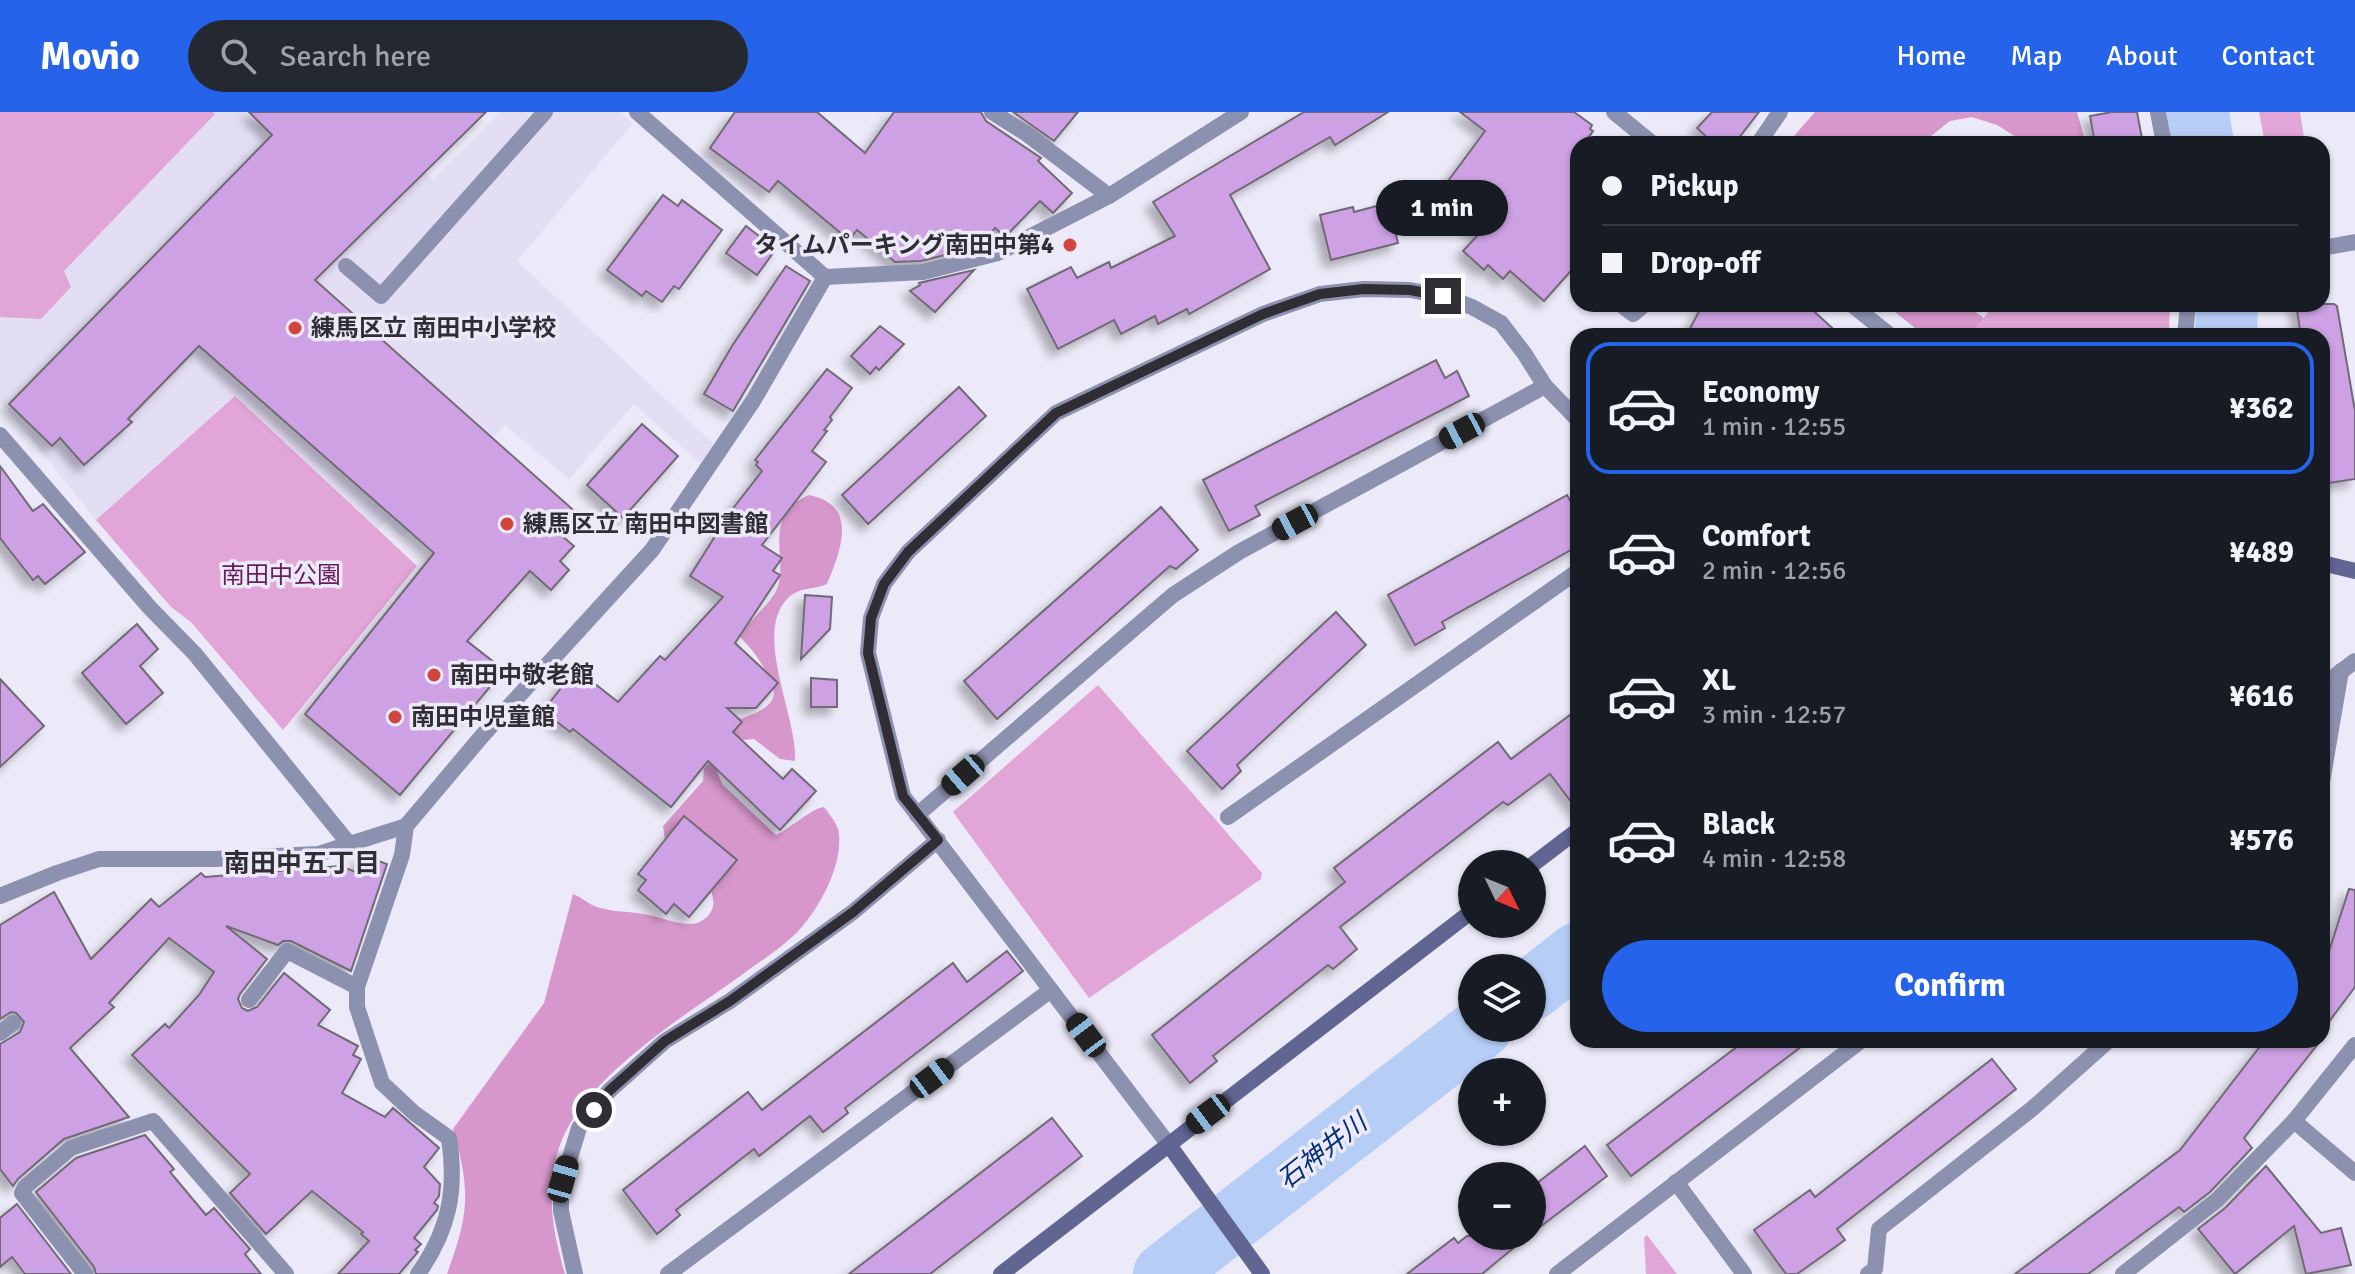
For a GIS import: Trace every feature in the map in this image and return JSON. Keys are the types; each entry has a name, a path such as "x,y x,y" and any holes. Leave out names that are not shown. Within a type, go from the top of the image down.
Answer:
{"street":[{"path":"346,266 381,296 545,112"},
{"path":"637,112 825,277 923,272 998,253 1109,196 1241,112"},
{"path":"992,112 1027,134 1109,196"},
{"path":"1614,112 1643,136"},
{"path":"1764,136 1780,112"},
{"path":"2158,112 2162,136"},
{"path":"2330,247 2355,242"},
{"path":"0,896 99,859 214,859 318,854 406,826 521,692 652,550 753,401 825,277"},
{"path":"1262,1274 1169,1145 903,796 868,653 871,618 884,584 908,552 1056,413 1263,314 1320,294 1364,289 1410,290 1443,296 1472,307 1501,323 1545,386 1570,412"},
{"path":"1861,312 1881,328"},
{"path":"917,815 1173,595 1239,552 1545,386"},
{"path":"0,435 150,608 195,654 350,845"},
{"path":"2330,565 2355,571"},
{"path":"1228,817 1570,577"},
{"path":"2330,680 2348,666"},
{"path":"2330,746 2348,666"},
{"path":"406,826 402,855 357,987 357,1007 382,1083 414,1113 449,1138 452,1162 448,1215 430,1258 418,1274"},
{"path":"1546,854 1570,836"},
{"path":"575,1274 561,1211 561,1187 579,1128 609,1091 665,1041 730,1001 853,912 938,840"},
{"path":"1001,1274 1458,922"},
{"path":"249,1000 287,951 357,987"},
{"path":"668,1274 1051,990"},
{"path":"2123,1274 2217,1200 2294,1121 2355,1045"},
{"path":"1557,1274 1852,1048"},
{"path":"1868,1274 1875,1269 1879,1229 2033,1108 2100,1048"},
{"path":"85,1274 22,1193 71,1148 153,1121 286,1274"},
{"path":"2294,1121 2355,1173"},
{"path":"1676,1182 1744,1274"}],"shaded area":[{"name":"練馬区立 南田中小学校","path":"0,112 355,112 433,179 500,112 620,112 633,123 517,261 715,445 702,465 634,404 569,479 505,425 403,538 385,522 378,529 235,396 96,520 0,400"},
{"path":"1815,112 2077,112 2084,136 2014,136 1997,125 1972,117 1950,121 1931,136 1794,136"},
{"path":"1895,312 1976,312 1984,318 1976,328 1915,328"},
{"path":"809,495 825,500 835,509 841,519 842,531 837,558 827,584 791,595 778,615 774,633 775,655 795,761 780,759 754,739 742,740 725,756 717,771 722,784 776,835 824,807 835,823 839,846 834,872 823,897 788,941 646,1044 599,1086 580,1108 559,1148 552,1184 553,1220 565,1274 447,1274 460,1235 465,1202 463,1169 453,1129 544,1003 573,894 600,908 685,924 701,921 713,908 713,897 702,874 665,840 663,826 703,781 704,768 714,759 726,710 741,719 772,701 774,695 770,679 740,637 775,593 780,568 780,528 785,515 794,504"}],"green space":[{"path":"0,112 215,114 64,271 71,287 41,319 0,317"},
{"path":"2259,112 2300,112 2304,136 2264,136"},
{"path":"1988,312 2170,312 2169,328 1976,328"},
{"name":"南田中公園","path":"235,396 417,566 283,730 191,622 171,607 96,520"},
{"path":"1098,685 1262,873 1261,879 1089,998 953,812"},
{"path":"1647,1235 1677,1274 1646,1274 1644,1238"}],"building":[{"path":"249,112 486,112 315,280 580,516 562,536 574,546 560,561 569,570 551,590 530,571 467,641 504,670 400,795 305,714 434,553 199,346 128,419 132,422 84,465 60,438 52,446 9,404 272,135"},
{"path":"735,112 817,112 865,153 894,112 981,112 986,121 1041,158 1038,161 1072,193 1053,213 1040,201 1005,237 995,228 985,241 989,244 921,261 895,262 857,230 849,240 778,181 769,192 710,148"},
{"path":"1013,112 1078,112 1054,141"},
{"path":"1304,112 1388,112 1335,145 1330,137 1230,195 1270,269 1189,314 1187,309 1158,324 1155,316 1121,334 1114,320 1058,349 1027,289 1071,267 1077,278 1109,262 1111,268 1175,236 1153,202"},
{"path":"1460,112 1574,112 1592,125 1590,136 1570,136 1570,272 1544,301 1510,271 1503,279 1488,265 1484,270 1463,251 1479,234 1434,200 1485,131"},
{"path":"1712,112 1759,112 1740,136 1706,136 1697,128"},
{"path":"2137,112 2142,136 2094,136 2090,116"},
{"path":"663,195 678,206 682,200 722,230 679,289 674,286 662,302 646,291 642,296 607,270"},
{"path":"1388,203 1398,243 1331,260 1320,215 1353,207 1354,212"},
{"path":"746,226 776,249 757,275 726,253"},
{"path":"786,266 810,281 733,411 704,394"},
{"path":"974,270 935,312 910,291 919,283"},
{"path":"2330,304 2337,306 2355,411 2355,479 2330,483 2330,328 2300,328 2297,312 2330,312"},
{"path":"1699,312 1815,312 1832,328 1690,328"},
{"path":"880,326 904,344 879,370 876,367 870,374 851,356"},
{"path":"1436,360 1445,378 1457,371 1469,396 1255,506 1260,515 1229,531 1203,480"},
{"path":"827,369 852,388 830,417 832,420 824,430 827,431 812,451 826,462 762,545 782,558 773,571 780,575 735,643 778,683 756,708 727,708 742,722 733,732 783,779 792,769 816,791 780,830 708,761 671,807 573,729 570,732 543,711 576,669 618,702 660,656 665,660 723,597 690,576 731,511 762,471 755,460"},
{"path":"959,387 986,416 868,524 842,495"},
{"path":"642,424 678,456 623,518 587,485"},
{"path":"0,466 33,511 43,504 85,552 45,584 38,576 33,580 0,538"},
{"path":"1567,495 1570,500 1570,550 1442,622 1445,628 1415,645 1388,595"},
{"path":"1161,507 1198,550 1176,569 1170,566 997,719 964,681"},
{"path":"805,595 832,597 830,629 801,659"},
{"path":"1336,612 1366,645 1237,765 1241,771 1222,789 1187,751"},
{"path":"137,624 158,649 140,666 163,693 126,724 82,673"},
{"path":"811,678 837,680 837,707 811,707"},
{"path":"0,679 44,726 0,767"},
{"path":"1570,715 1570,800 1550,774 1508,805 1503,802 1340,927 1357,949 1333,969 1328,965 1213,1056 1217,1061 1190,1083 1152,1035 1345,882 1334,868 1498,742 1511,759"},
{"path":"684,816 737,860 689,917 674,904 666,914 638,890 646,880 638,874"},
{"path":"362,855 387,864 351,971 291,941 278,945 226,926 267,959 240,994 238,999 242,1008 248,1011 257,1007 284,973 330,1010 318,1025 358,1046 353,1055 361,1059 342,1093 385,1117 393,1108 439,1148 424,1167 440,1184 439,1196 434,1203 438,1206 437,1210 414,1238 421,1244 415,1250 418,1252 399,1274 338,1274 369,1241 361,1234 363,1232 312,1191 266,1234 230,1193 250,1174 132,1055 165,1024 169,1028 199,995 214,972 169,938 109,1003 114,1007 70,1048 129,1117 64,1139 13,1186 0,1169 0,1044 20,1032 24,1022 11,1012 0,1019 0,925 54,892 91,959 151,899 159,907 201,873 205,877 340,866 356,872"},
{"path":"2349,889 2355,890 2355,987 2330,1020 2330,948"},
{"path":"1007,951 1023,971 845,1108 848,1113 823,1132 810,1116 759,1156 754,1149 676,1210 680,1215 657,1234 623,1190 748,1092 762,1110 953,963 967,982"},
{"path":"1735,1048 1799,1048 1631,1176 1607,1145"},
{"path":"2259,1048 2315,1048 2244,1138 2252,1148 2210,1192 2184,1212 2179,1207 2088,1274 2015,1274 2180,1150"},
{"path":"1992,1059 2016,1089 1837,1229 1845,1240 1797,1274 1786,1274 1754,1230 1810,1190 1815,1197"},
{"path":"1052,1118 1082,1156 930,1274 849,1274"},
{"path":"145,1135 174,1169 170,1172 206,1215 214,1208 250,1249 245,1254 261,1274 96,1274 94,1267 36,1192 76,1158"},
{"path":"1585,1146 1607,1176 1546,1222 1546,1176"},
{"path":"2266,1166 2321,1233 2341,1228 2351,1265 2306,1274 2294,1226 2235,1274 2198,1229 2225,1208"},
{"path":"17,1204 71,1274 25,1274 12,1257 0,1267 0,1218"},
{"path":"1454,1238 1458,1250 1511,1250 1482,1274 1407,1274"}],"waterway":[{"name":"石神井川","path":"2198,112 2202,136"},
{"name":"石神井川","path":"2226,328 2227,312"},
{"name":"石神井川","path":"1546,978 1570,959"},
{"name":"石神井川","path":"1164,1274 1463,1042"}],"place":[{"name":"タイムパーキング南田中第4","path":"1070,245"},
{"name":"練馬区立 南田中小学校","path":"295,328"},
{"name":"練馬区立 南田中図書館","path":"507,524"},
{"name":"南田中敬老館","path":"434,675"},
{"name":"南田中児童館","path":"395,717"}],"district":[{"name":"南田中五丁目","path":"302,863"}],"route":[{"path":"594,1110 609,1091 665,1041 730,1001 853,912 938,840 903,796 868,653 871,618 884,584 908,552 1056,413 1263,314 1320,294 1364,289 1410,290 1443,296"}]}
